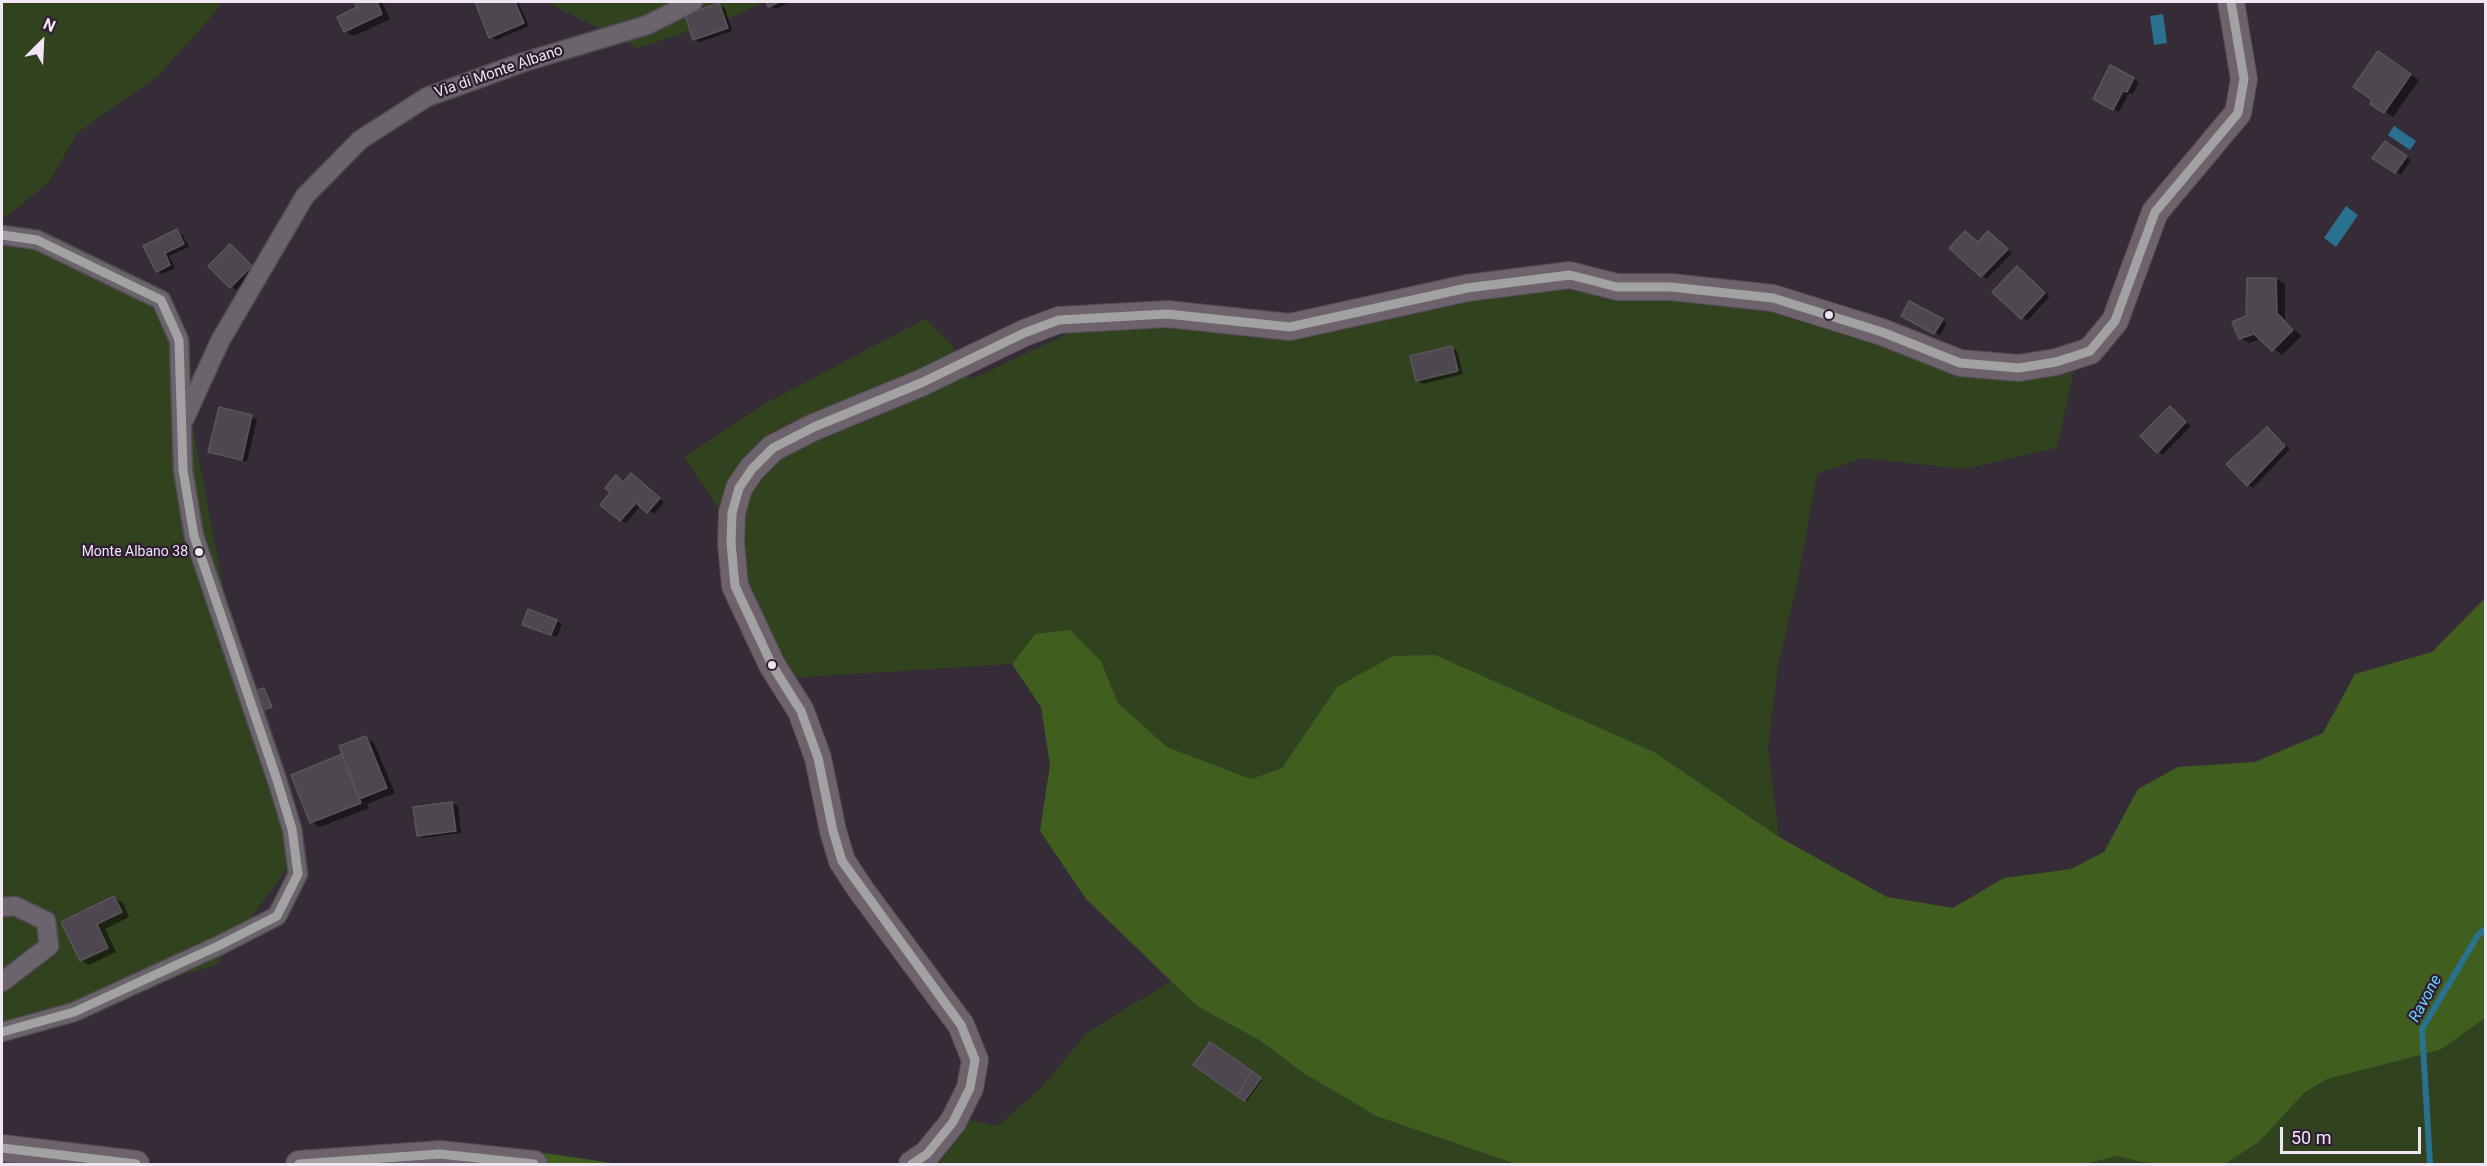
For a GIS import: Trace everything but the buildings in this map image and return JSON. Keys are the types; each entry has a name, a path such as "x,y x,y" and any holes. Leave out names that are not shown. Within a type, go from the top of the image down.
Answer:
{"street":[{"name":"Via di Monte Albano","path":"182,425 220,341 305,196 360,140 428,97 524,62 647,26 693,2"},
{"path":"912,1164 927,1154 953,1122 970,1088 975,1060 961,1025 842,861 833,831 818,758 801,711 772,665 735,586 732,523 739,488 752,469 773,448 814,427 921,383 1024,333 1059,320 1167,314 1290,327 1467,288 1570,275 1617,287 1671,286 1773,298 1871,328 1960,363 2019,368 2056,362 2090,351 2115,321 2155,212 2238,113 2244,79 2231,2"},
{"name":"Via di Monte Albano","path":"2,235 37,240 161,300 179,340 183,470 194,536 277,780 292,829 298,874 277,916 220,945 74,1012 2,1032"},
{"path":"2,907 15,906 46,921 49,946 2,982"},
{"path":"2,1148 136,1164"},
{"path":"299,1164 440,1154 534,1164"}],"green space":[{"path":"2,2 222,2 158,76 77,133 49,182 2,220"},
{"path":"547,2 765,2 734,16 638,48"},
{"path":"2,229 181,316 186,392 232,633 292,862 216,965 2,1029"},
{"path":"1620,288 1769,297 1869,312 1915,346 2074,369 2057,448 1964,469 1862,458 1817,474 1797,584 1778,666 1768,748 1779,837 1654,752 1548,705 1337,687 1282,768 1251,779 1167,747 1118,703 1101,661 1035,634 1012,664 790,678 759,630 725,518 684,457 764,404 925,319 953,346 972,379 1065,335 1082,320 1199,327 1519,289"},
{"path":"2485,598 2485,1018 2440,1050 2327,1079 2304,1093 2259,1142 2225,1164 2151,1164 2116,1156 2086,1164 1516,1164 1376,1116 1302,1072 1259,1040 1197,1006 1086,899 1040,831 1050,765 1041,707 1012,664 1035,634 1070,630 1101,661 1118,703 1167,747 1251,779 1282,768 1337,687 1393,656 1435,655 1654,752 1779,837 1887,897 1953,908 2004,878 2071,869 2104,852 2138,789 2178,767 2255,762 2323,733 2355,674 2432,652"},
{"path":"1171,981 1197,1006 1259,1040 1302,1072 1376,1116 1516,1164 905,1164 949,1116 998,1126 1041,1088 1088,1032"},
{"path":"2485,1018 2485,1164 2225,1164 2259,1142 2304,1093 2327,1079 2440,1050"},
{"path":"544,1153 619,1164 294,1164 295,1162"},
{"path":"2116,1156 2151,1164 2086,1164"}],"water":[{"path":"2163,14 2167,43 2154,45 2150,16"},
{"path":"2394,126 2416,141 2410,150 2388,135"},
{"path":"2346,206 2358,215 2336,247 2324,238"}],"waterway":[{"name":"Ravone","path":"2430,1164 2422,1029 2478,935 2486,929"}],"transit line":[{"path":"912,1164 927,1154 953,1122 970,1088 975,1060 961,1025 842,861 833,831 818,758 801,711 772,665 735,586 731,543 732,513 739,488 752,469 773,448 814,427 921,383 1024,333 1059,320 1167,314 1290,327 1467,288 1570,275 1617,287 1671,287 1773,298 1882,332 1960,363 2019,368 2056,362 2090,351 2115,321 2155,212 2238,113 2244,79 2231,2"},
{"path":"2,235 37,240 161,300 179,340 183,470 194,536 277,780 292,829 298,874 277,916 220,945 74,1012 2,1032"},
{"path":"2,1148 136,1164"},
{"path":"299,1164 440,1154 534,1164"}],"place":[{"name":"Monte Albano 38","path":"199,552"}]}
